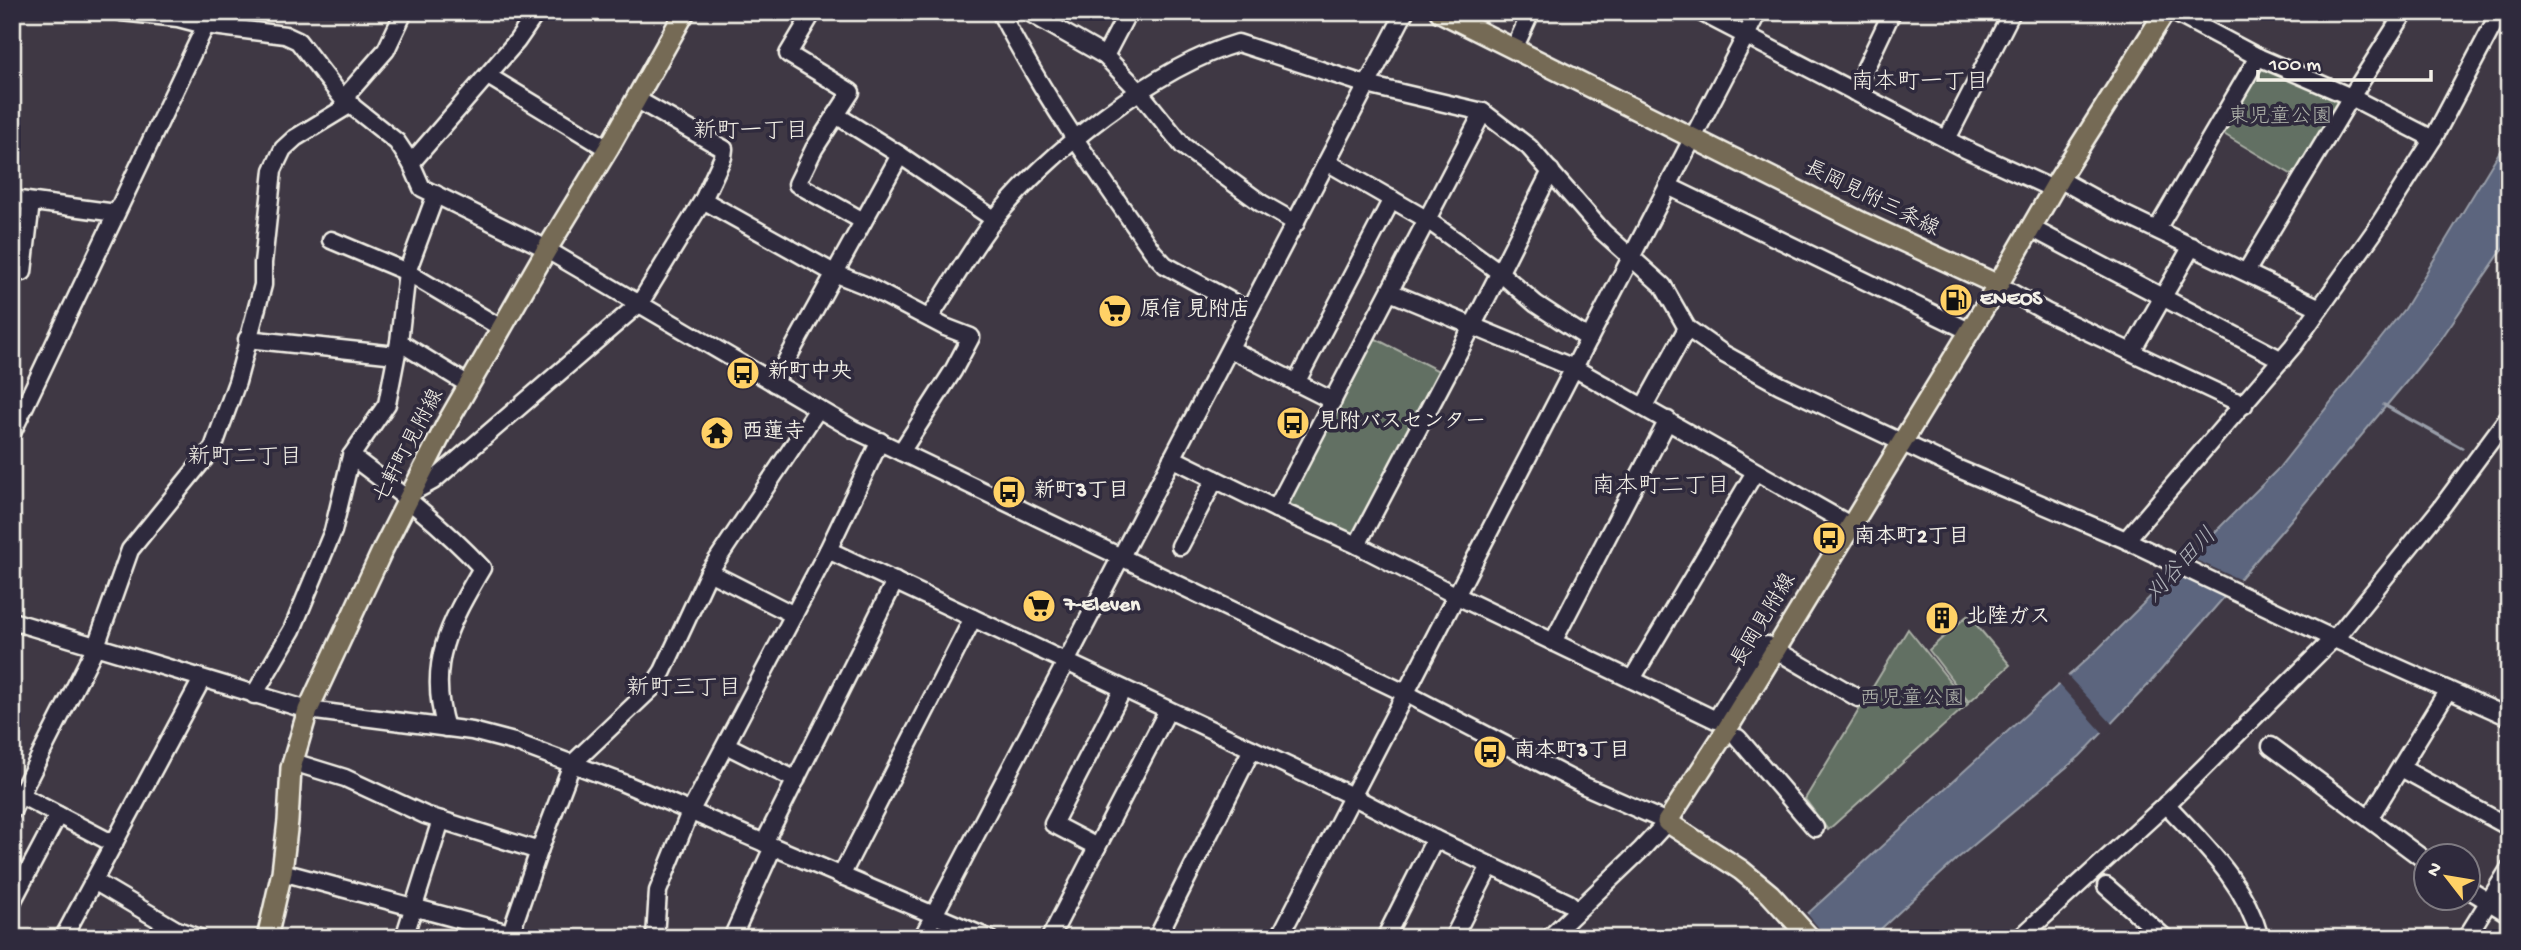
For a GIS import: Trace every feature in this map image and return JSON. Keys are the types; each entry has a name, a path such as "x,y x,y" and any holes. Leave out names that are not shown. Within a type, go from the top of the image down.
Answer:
{"main road":[{"name":"七軒町見附線","path":"267,938 282,872 293,762 308,710 410,496 469,385 685,12"},
{"name":"長岡見附三条線","path":"1440,12 1863,223 1998,285"},
{"path":"1998,285 2056,184 2165,12"},
{"name":"長岡見附線","path":"1667,822 1726,731 1998,285"},
{"path":"1667,822 1741,870 1773,898 1810,938"}],"street":[{"path":"121,12 209,19 285,35 298,41 347,102 397,142 411,163 422,188 547,249 818,409 880,442 1122,555 1405,693 1585,786 1667,822 1549,938"},
{"path":"12,811 96,646 130,550 213,448 237,382 263,285 273,170 283,149 347,102 386,50 404,12"},
{"path":"411,163 488,76 537,12"},
{"path":"813,12 789,54 851,92 814,149 797,184 863,221"},
{"path":"1000,12 1023,58 1074,141 1153,252 1164,265 1249,311"},
{"path":"1028,12 1105,56 1138,90 1183,146 1261,202 1296,223"},
{"path":"1105,56 1128,12"},
{"path":"922,938 1405,12"},
{"path":"1514,48 1531,12"},
{"path":"1700,12 1947,139 2157,229 2320,308"},
{"path":"1279,938 1758,12"},
{"path":"1854,92 1892,12"},
{"path":"1947,139 2012,12"},
{"path":"2173,12 2258,57 2351,97 2433,139"},
{"path":"2246,272 2404,12"},
{"path":"2126,540 2282,359 2374,232 2433,139 2500,12"},
{"path":"12,433 20,399 117,213 209,19"},
{"path":"929,318 994,219 1032,179 1074,141 1138,90 1238,43 1367,85 1483,112 1528,147 1603,232 1663,286 1688,328 1724,354 1780,386 1954,467 2126,540 2509,717"},
{"path":"2157,229 2258,57"},
{"path":"488,76 608,149"},
{"path":"410,496 433,481 640,303 703,200 723,158 724,149 636,99"},
{"path":"1276,509 1483,112"},
{"path":"836,115 901,155 994,219"},
{"path":"774,383 901,155"},
{"path":"1327,162 1426,219 1499,271 1536,304 1589,339"},
{"path":"1357,545 1551,171"},
{"path":"1668,186 1969,331"},
{"path":"254,695 292,630 333,531 351,456 387,404 398,348 407,272 436,194"},
{"path":"12,199 117,213"},
{"path":"1296,383 1392,199"},
{"path":"703,200 834,273 867,286 971,337 953,371 901,452"},
{"path":"23,272 31,202"},
{"path":"2031,228 2282,359"},
{"path":"331,240 407,272 501,328"},
{"path":"2132,351 2192,246"},
{"path":"1998,285 2046,312 2244,405"},
{"path":"1390,292 1574,368 1850,525"},
{"path":"1644,407 1688,328"},
{"path":"247,338 398,348 469,385"},
{"path":"1230,349 1333,401"},
{"path":"510,935 572,764 651,689 663,671 709,572 818,409"},
{"path":"2020,938 2166,804 2330,636 2441,508 2509,416"},
{"path":"1553,642 1668,420"},
{"path":"655,938 658,891 690,812 828,550 880,442"},
{"path":"351,456 410,496 482,568 455,615 439,665 439,699 446,728"},
{"path":"1172,458 1716,720 1761,646 1767,645 1858,698"},
{"path":"1632,679 1755,472"},
{"path":"1180,546 1215,479"},
{"path":"828,550 1352,796 1569,903 1577,910"},
{"path":"709,572 794,615"},
{"path":"732,938 796,780 895,581"},
{"path":"841,876 973,618"},
{"path":"12,621 308,710 472,731 514,741 988,938"},
{"path":"64,938 202,679"},
{"path":"1097,847 1053,824 1123,688"},
{"path":"2370,817 2448,690"},
{"path":"1049,938 1168,710"},
{"path":"1738,738 1815,828"},
{"path":"726,745 796,780"},
{"path":"2271,746 2412,851"},
{"path":"1157,938 1252,749"},
{"path":"293,762 345,778 425,815 539,851"},
{"path":"2401,768 2509,827"},
{"path":"20,795 114,844"},
{"path":"2166,804 2233,878 2247,902 2260,938"},
{"path":"12,902 58,815"},
{"path":"404,938 441,820"},
{"path":"1385,938 1435,839"},
{"path":"1453,938 1490,866"},
{"path":"2466,938 2509,869"},
{"path":"282,872 528,938"},
{"path":"94,881 175,929 200,938"},
{"path":"2106,886 2165,938"},
{"path":"2482,898 2509,914"}],"green space":[{"name":"東児童公園","path":"2261,65 2340,100 2341,104 2294,176 2222,133"},
{"path":"1372,337 1439,371 1439,379 1356,538 1286,502"},
{"path":"1968,615 2010,665 1969,702 1929,650"},
{"name":"西児童公園","path":"1908,629 1968,704 1828,830 1805,799"}],"water":[{"name":"刈谷田川","path":"2509,136 2509,240 2441,339 2407,381 2147,686 2080,756 1957,859 1871,938 1781,938 2099,648 2278,469 2404,309"}],"pier":[{"path":"2187,556 2243,581 2239,586 2182,560"},
{"path":"2066,674 2114,726 2105,735 2057,682"},
{"path":"1805,911 1827,938 1792,938 1785,930"}],"waterway":[{"path":"2384,405 2462,448"},
{"path":"2503,474 2509,477"}],"place":[{"name":"ENEOS","path":"1956,300"},
{"name":"原信 見附店","path":"1115,311"},
{"name":"新町中央","path":"743,373"},
{"name":"見附バスセンター","path":"1293,423"},
{"name":"西蓮寺","path":"717,433"},
{"name":"新町3丁目","path":"1009,492"},
{"name":"南本町2丁目","path":"1829,538"},
{"name":"7-Eleven","path":"1039,606"},
{"name":"北陸ガス","path":"1942,618"},
{"name":"南本町3丁目","path":"1490,752"}],"district":[{"name":"南本町一丁目","path":"1920,83"},
{"name":"新町一丁目","path":"751,132"},
{"name":"新町二丁目","path":"245,458"},
{"name":"南本町二丁目","path":"1661,487"},
{"name":"新町三丁目","path":"684,689"}]}
